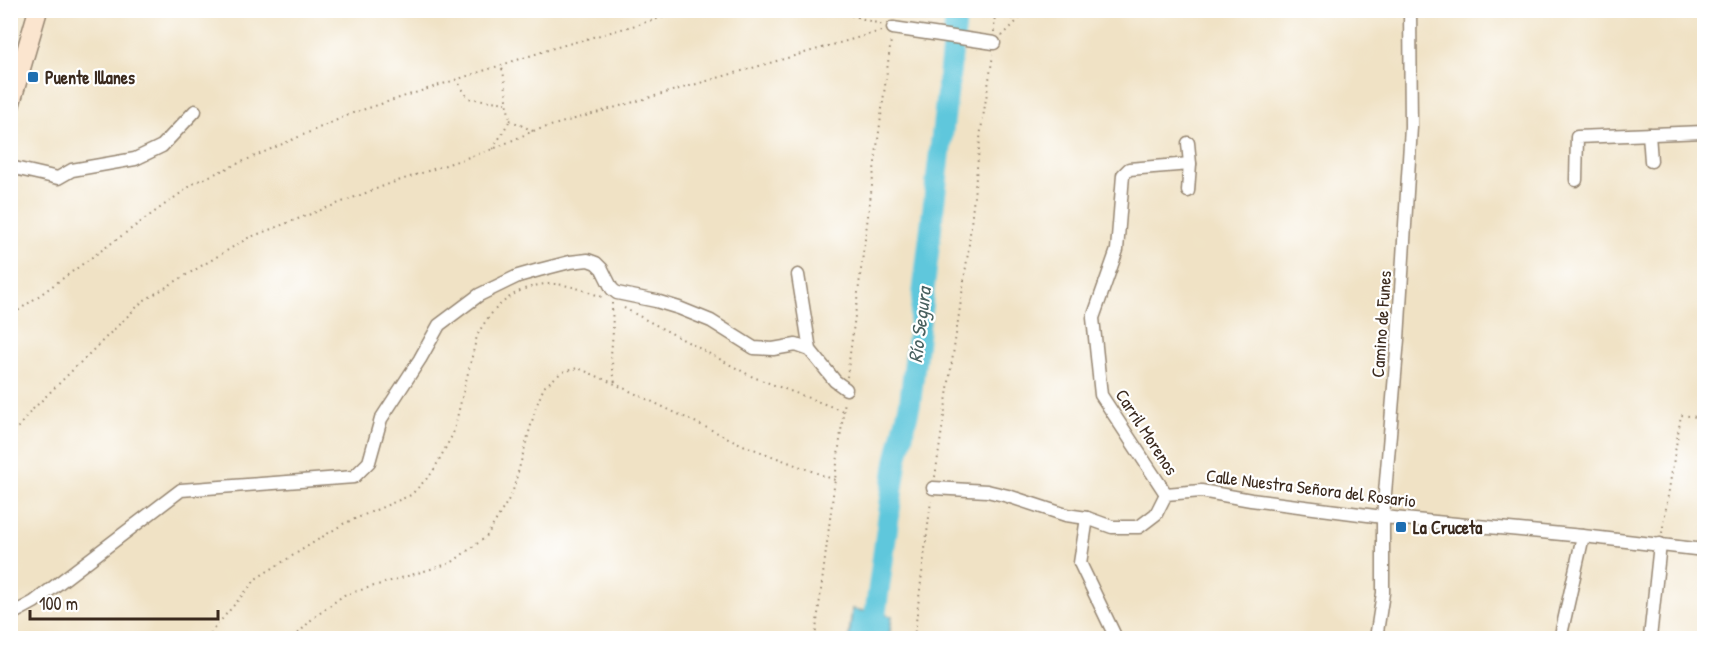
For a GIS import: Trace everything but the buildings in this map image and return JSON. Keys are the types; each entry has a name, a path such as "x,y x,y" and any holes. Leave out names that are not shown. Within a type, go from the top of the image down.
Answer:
{"main road":[{"path":"10,106 38,10"}],"street":[{"name":"Camino de Funes","path":"1376,639 1383,593 1383,517 1398,339 1411,127 1410,10"},
{"path":"892,28 994,43"},
{"path":"10,167 58,178 72,170 135,159 162,146 195,111"},
{"path":"1576,180 1577,138 1704,132"},
{"path":"1649,134 1651,160"},
{"path":"1188,143 1190,164 1188,191"},
{"name":"Carril Morenos","path":"1166,494 1101,395 1093,318 1117,250 1123,175 1130,169 1190,164"},
{"path":"10,615 34,602 181,490 354,477 369,462 381,419 439,325 479,295 518,276 570,262 588,260 596,263 602,269 612,295 617,293 657,301 696,315 711,321 754,348 773,349 796,345 810,350"},
{"path":"798,274 810,350 835,381 846,389"},
{"path":"933,488 998,494 1087,518 1112,528 1138,527 1156,514 1166,494"},
{"name":"Calle Nuestra Señora del Rosario","path":"1166,494 1201,491 1251,500 1383,517 1704,550"},
{"path":"1087,518 1080,563 1116,639"},
{"path":"1562,639 1583,536"},
{"path":"1650,639 1660,544"}],"path":[{"path":"10,319 74,269 196,182 353,113 554,48 689,10"},
{"path":"834,10 892,28"},
{"path":"996,10 1004,18 1022,17 1055,10"},
{"path":"914,639 933,488 968,253 996,10"},
{"path":"994,43 1028,10"},
{"path":"10,437 32,410 142,301 248,238 389,184 493,149 533,131 892,28"},
{"path":"815,639 892,28"},
{"path":"493,149 510,120 501,65"},
{"path":"456,80 468,98 506,103"},
{"path":"510,120 533,131"},
{"path":"206,639 257,578 343,524 411,495 432,473 453,434 477,336 491,312 509,297 519,291 548,284 565,285 612,295 611,355 615,384"},
{"path":"622,307 753,377 843,411"},
{"path":"294,639 312,619 344,595 451,562 486,537 512,494 536,407 544,387 562,372 578,369 615,384 743,445 835,480"},
{"path":"1660,544 1681,415 1704,418"}],"water":[{"path":"852,609 892,616 889,638 849,638"}],"waterway":[{"name":"Río Segura","path":"872,638 896,462 910,403 957,10"}],"place":[{"name":"Puente Illanes","path":"33,77"},
{"name":"La Cruceta","path":"1401,527"}]}
